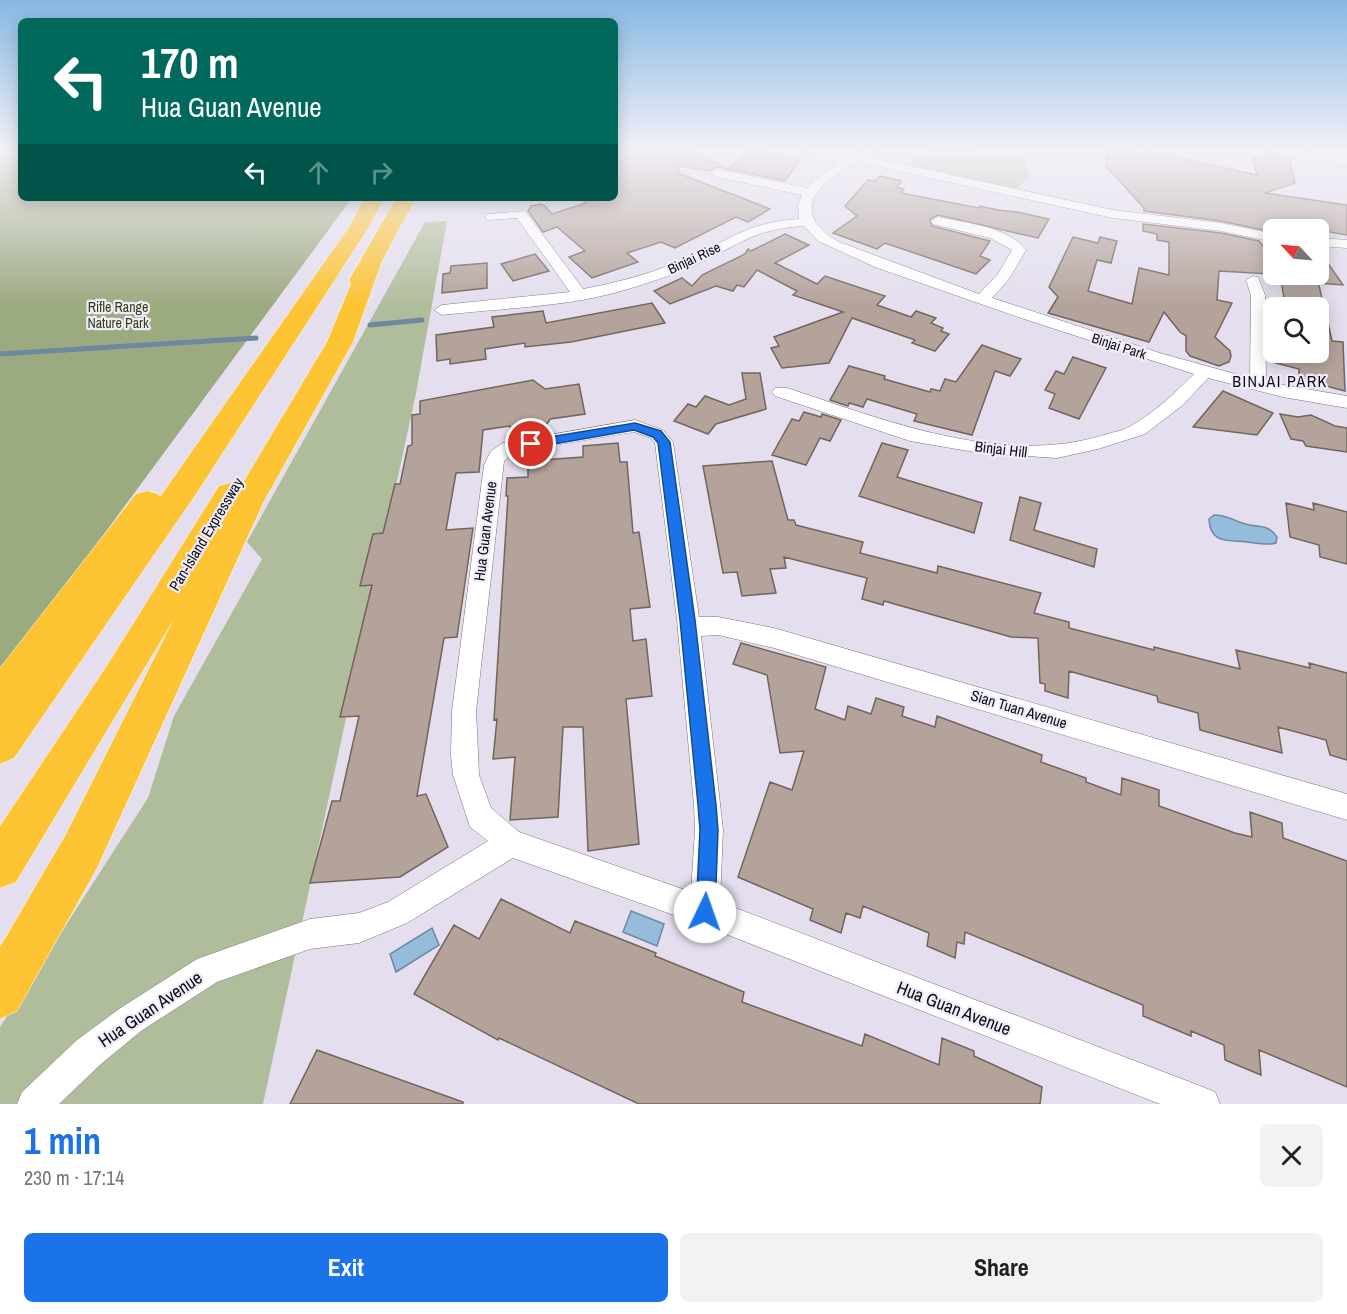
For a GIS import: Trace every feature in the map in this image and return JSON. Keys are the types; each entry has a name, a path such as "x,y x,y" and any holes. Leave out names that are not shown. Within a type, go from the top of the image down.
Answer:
{"highway":[{"path":"0,745 185,486 359,227 372,203"},
{"name":"Pan-Island Expressway","path":"0,866 121,676 371,262 404,203"},
{"path":"0,994 81,852 248,501 340,342 371,262"},
{"path":"0,697 172,468 262,343 332,264"}],"street":[{"path":"804,203 802,207 807,222"},
{"path":"1060,203 1113,214 1221,227 1263,236"},
{"path":"492,217 520,214 580,295"},
{"path":"938,220 1005,239 1017,246 1019,250 1004,276 982,300"},
{"name":"Binjai Rise","path":"442,310 580,295 623,286 699,258 743,234 760,228 776,224 807,222"},
{"name":"Binjai Park","path":"807,222 815,233 864,258 982,300 1204,373 1296,395 1347,402"},
{"path":"1329,243 1347,244"},
{"path":"1253,280 1258,295 1258,386"},
{"name":"Binjai Hill","path":"781,392 910,435 980,447 1057,453 1139,430 1178,400 1204,373"},
{"name":"Hua Guan Avenue","path":"705,912 709,830 688,627 665,447 661,438 651,431 635,426 510,447 496,456 492,469 464,711 466,775 480,817 511,843 705,912 1203,1104"},
{"name":"Sian Tuan Avenue","path":"688,627 718,626 774,638 1347,807"},
{"name":"Hua Guan Avenue","path":"34,1104 89,1052 114,1032 174,989 208,970 310,934 359,928 397,913 511,843"}],"green space":[{"name":"Rifle Range Nature Park","path":"0,203 349,203 34,629 0,672"},
{"path":"447,221 416,393 263,1104 0,1104 0,1027 148,798 174,716 262,559 247,542 425,222"}],"water":[{"path":"1214,515 1266,528 1277,537 1276,543 1222,540 1213,533 1210,527 1209,519"},
{"path":"631,911 664,924 657,946 623,932"},
{"path":"432,928 439,945 396,972 390,954"}],"building":[{"path":"586,203 753,203 770,209 748,222 736,217 675,248 661,242 627,253 638,262 592,278 569,257 585,251 557,227 543,232 528,211 531,206 540,204 552,214"},
{"path":"848,203 951,203 1049,219 1038,238 938,215 930,219 932,226 990,241 980,256 990,260 976,274 885,243 877,249 833,233 857,216 845,206"},
{"path":"1139,203 1330,203 1347,205 1347,235 1329,232 1329,219 1263,219 1263,230 1221,221 1144,211"},
{"path":"1143,224 1221,233 1259,241 1263,246 1263,273 1219,271 1217,300 1232,303 1215,337 1230,351 1229,362 1219,366 1190,356 1186,351 1186,336 1164,312 1149,342 1048,313 1058,297 1049,287 1073,237 1098,243 1100,237 1117,241 1111,263 1097,260 1088,291 1132,304 1139,268 1169,275 1169,242 1157,240 1157,234 1143,231"},
{"path":"785,234 809,245 775,263 817,284 825,276 885,296 877,305 911,317 916,311 936,318 931,323 943,328 941,331 949,334 935,351 912,343 915,340 852,318 829,363 782,368 771,348 779,346 774,337 843,312 793,295 797,291 757,270 744,287 737,285 733,291 716,286 670,304 654,291 682,278 692,286 702,275 745,254 748,249 751,251"},
{"path":"535,254 549,271 513,281 501,264"},
{"path":"487,263 487,288 442,293 443,274 450,273 451,266"},
{"path":"1329,265 1343,285 1329,284"},
{"path":"1282,285 1319,285 1322,297 1284,297"},
{"path":"652,303 665,323 571,342 525,347 525,343 485,349 486,359 450,364 450,359 437,361 436,335 494,327 492,317 543,311 546,323"},
{"path":"1329,327 1332,341 1343,342 1345,391 1299,379 1299,369 1276,363 1329,363"},
{"path":"982,345 1021,359 1010,376 995,371 972,435 914,421 917,414 867,399 863,407 849,403 848,406 830,400 849,366 930,392 931,389 940,391 945,379 956,382"},
{"path":"1073,357 1106,368 1079,419 1049,408 1055,394 1045,390 1056,371 1064,374"},
{"path":"742,373 760,373 766,409 716,424 708,434 674,421 688,404 696,407 705,396 729,405 746,399"},
{"path":"533,380 545,389 579,384 585,414 550,419 545,427 532,430 511,432 510,426 483,430 479,472 456,473 446,530 473,528 457,637 444,638 417,796 426,794 448,847 400,877 310,883 332,801 340,801 359,716 340,717 372,585 360,586 373,534 383,533 395,484 400,484 408,446 412,445 412,415 420,414 420,401"},
{"path":"1223,391 1273,413 1257,435 1193,427"},
{"path":"804,412 821,417 822,414 841,420 830,441 820,438 806,465 772,455 792,419 799,421"},
{"path":"1280,414 1298,417 1311,415 1335,426 1347,428 1347,452 1306,446 1303,441 1291,439"},
{"path":"618,443 620,462 627,462 633,533 639,532 650,607 630,609 633,641 646,639 652,696 626,699 639,844 588,851 583,727 563,727 558,817 510,820 515,757 493,759 497,719 494,720 508,496 506,496 507,478 528,477 528,461 583,457 583,446"},
{"path":"882,443 908,450 897,477 982,503 974,533 859,496"},
{"path":"772,461 788,520 794,520 796,525 863,542 860,553 937,573 938,566 1041,593 1034,613 1069,622 1069,628 1154,650 1154,647 1240,669 1236,650 1310,668 1309,663 1347,673 1347,760 1330,755 1326,740 1278,727 1282,753 1200,730 1198,713 1158,702 1157,696 1069,671 1068,698 1045,691 1045,684 1040,683 1038,638 1011,637 884,601 883,605 862,599 867,578 784,557 786,568 770,569 776,593 742,596 737,572 723,573 703,466"},
{"path":"1020,497 1041,503 1034,530 1097,549 1094,567 1010,540"},
{"path":"1286,503 1314,510 1313,503 1347,512 1347,564 1320,557 1319,545 1290,537"},
{"path":"741,643 826,667 815,709 845,720 848,706 871,714 876,698 904,707 902,716 935,727 937,716 1042,755 1041,762 1086,778 1086,782 1121,795 1122,778 1159,790 1159,806 1235,833 1252,837 1250,812 1282,823 1283,838 1347,861 1347,1087 1259,1050 1261,1075 1225,1060 1224,1045 1191,1031 1191,1036 1143,1016 1143,1005 965,932 964,944 957,942 955,958 927,946 929,933 863,906 860,918 846,913 841,933 810,920 813,909 738,877 770,782 792,790 804,751 780,753 767,675 733,664"},
{"path":"501,899 570,933 575,921 656,953 655,956 744,992 742,1002 862,1046 865,1034 939,1065 942,1038 974,1051 974,1056 1042,1087 1040,1104 639,1104 499,1038 498,1040 414,994 454,925 479,939"},
{"path":"317,1050 463,1102 463,1104 290,1104"}],"waterway":[{"path":"370,325 422,320"},
{"path":"0,354 256,338"}],"district":[{"name":"BINJAI PARK","path":"1280,381"}],"route":[{"path":"531,444 635,426 657,434 664,442 688,620 707,805 709,830 705,912"}]}
